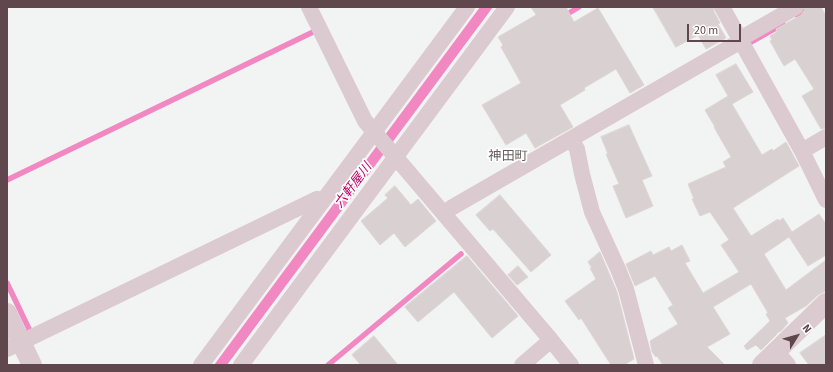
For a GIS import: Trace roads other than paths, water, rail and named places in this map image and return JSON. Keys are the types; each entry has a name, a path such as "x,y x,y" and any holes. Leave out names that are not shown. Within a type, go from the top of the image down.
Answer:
{"street":[{"path":"310,7 365,121 571,365"},
{"path":"201,365 375,133 467,7"},
{"path":"241,365 394,155 507,7"},
{"path":"722,7 802,151 826,200"},
{"path":"444,214 451,208 734,45 796,7"},
{"path":"802,151 826,137"},
{"path":"571,139 577,149 583,180 592,212 626,290 646,365"},
{"path":"14,346 317,200 321,203"},
{"path":"775,360 826,303"},
{"path":"7,313 14,346 32,365"},
{"path":"522,365 551,340"}],"water":[{"name":"六軒屋川","path":"480,7 493,7 227,365 214,365"}],"waterway":[{"path":"564,16 579,7"},
{"path":"797,15 812,7"},
{"path":"751,42 783,24"},
{"path":"7,180 313,32"},
{"path":"328,365 461,254"},
{"path":"7,283 30,331 28,332"}],"district":[{"name":"神田町","path":"508,157"}]}
